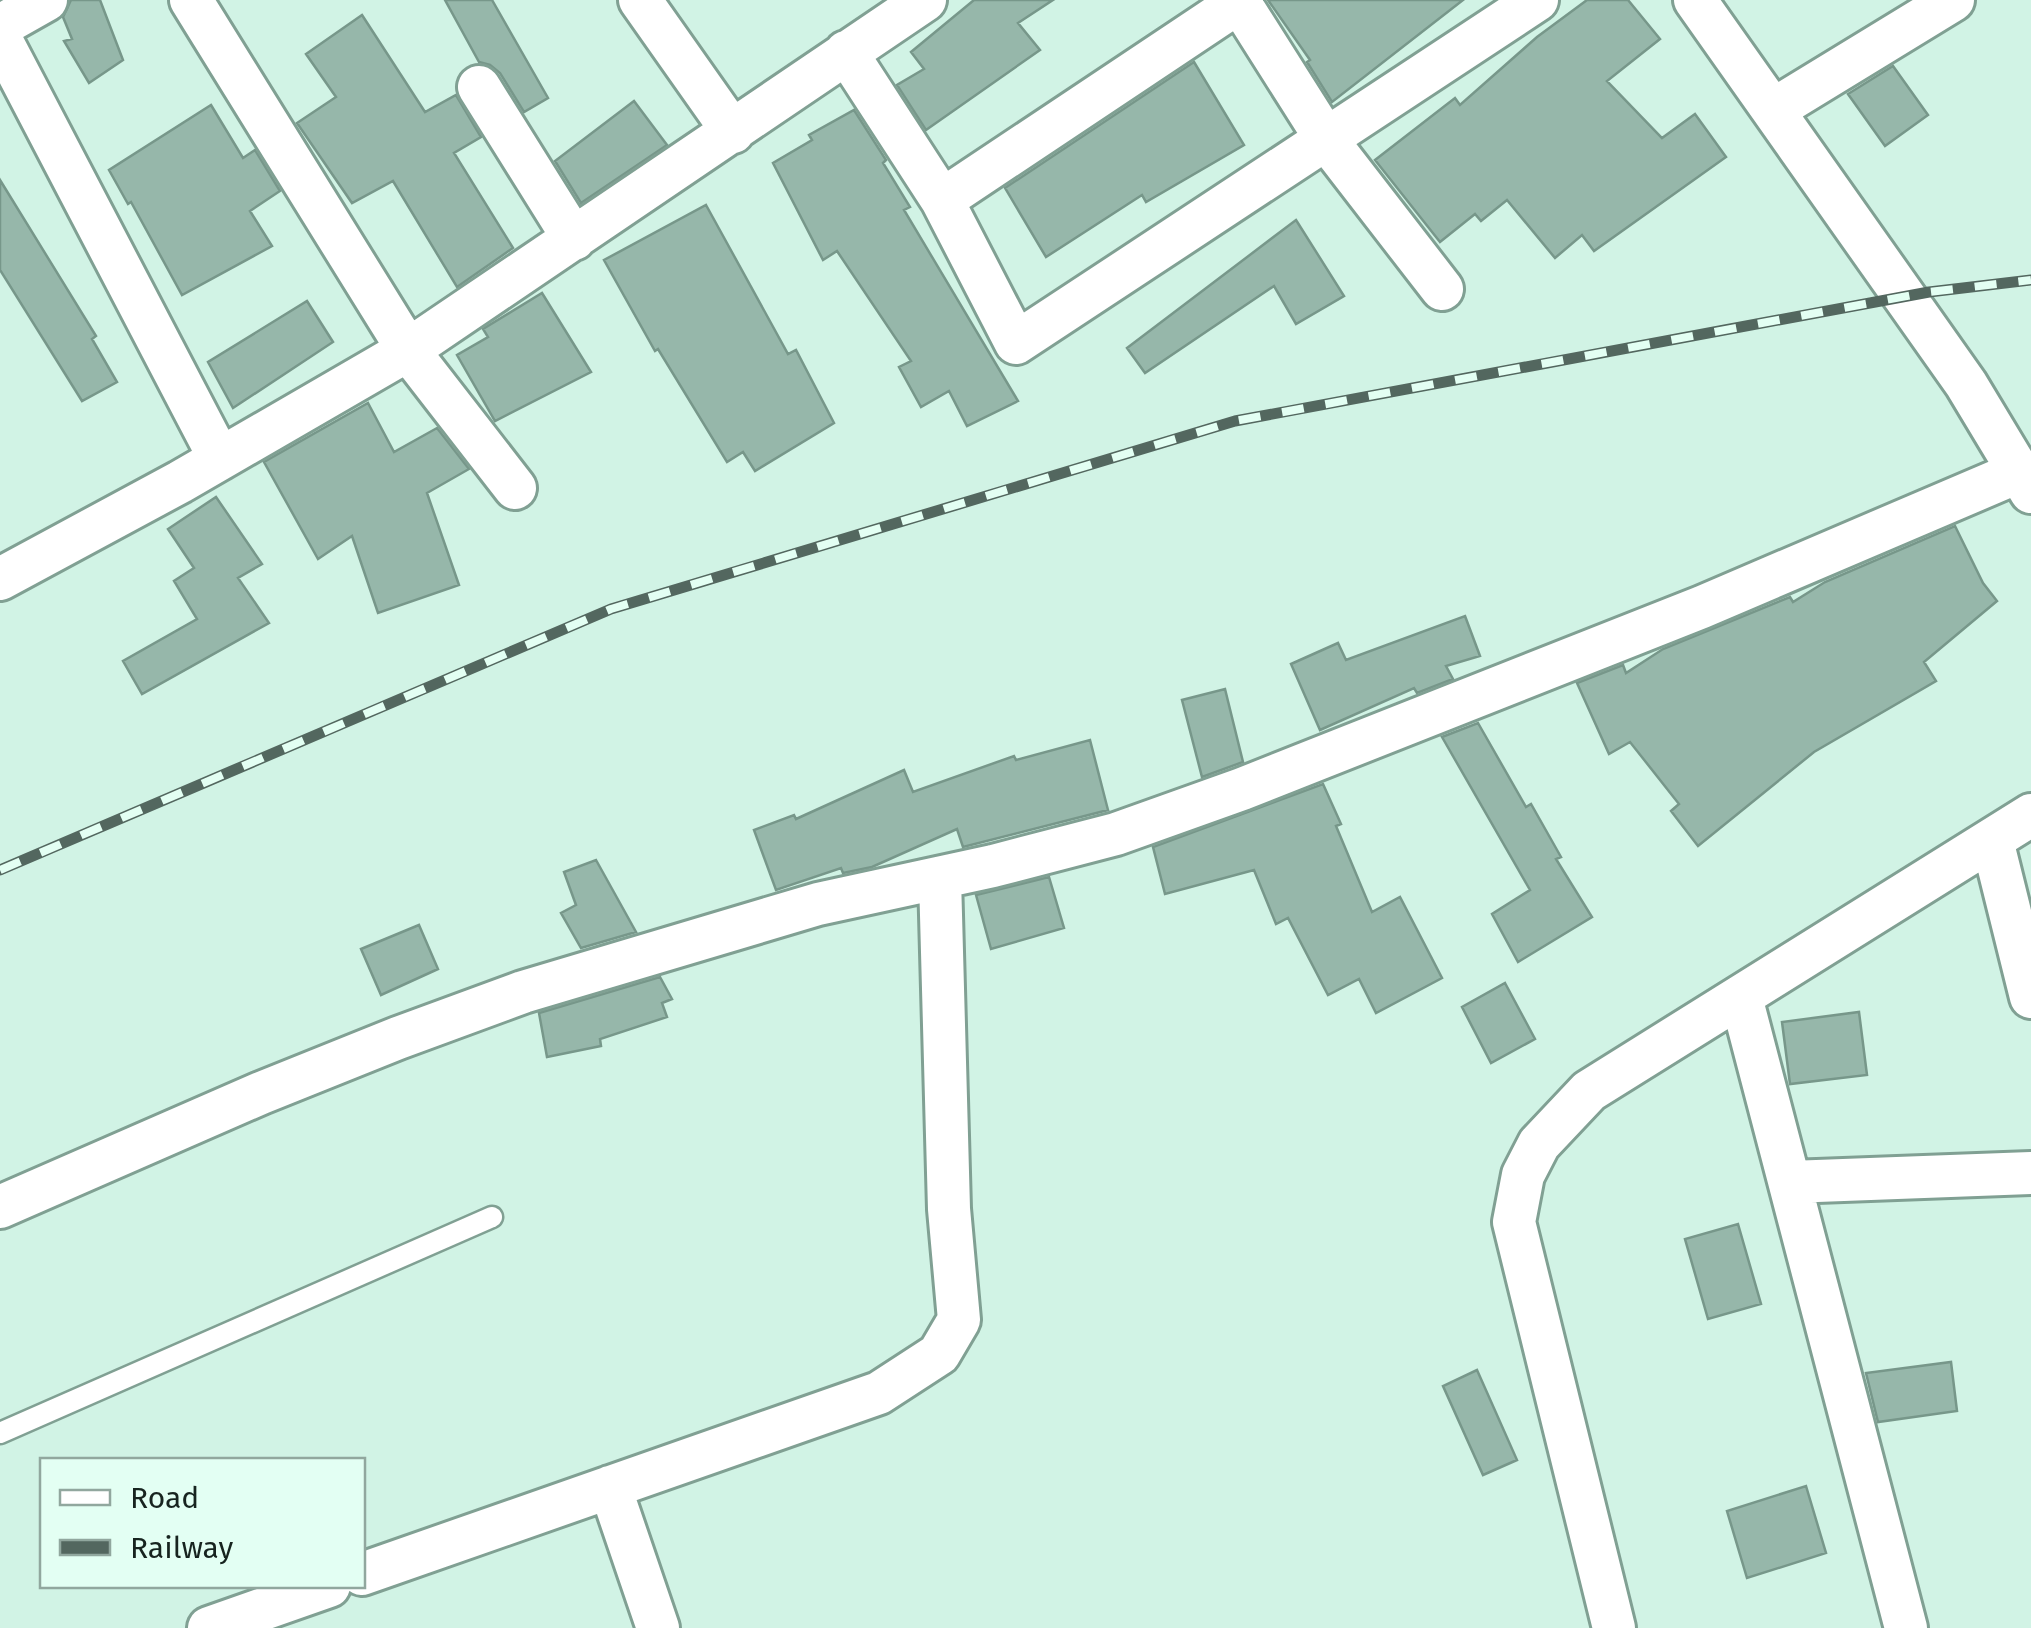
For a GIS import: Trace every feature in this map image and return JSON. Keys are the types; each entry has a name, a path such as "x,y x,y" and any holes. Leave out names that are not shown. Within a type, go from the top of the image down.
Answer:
{"street":[{"path":"0,26 46,0"},
{"path":"190,0 408,350 514,488"},
{"path":"640,0 733,132"},
{"path":"846,52 942,200 1016,344 1538,0"},
{"path":"0,1206 278,1086 522,992 818,904 1116,834 1242,789 2024,482 1966,384 1695,0"},
{"path":"1774,110 1953,0"},
{"path":"942,200 1239,1 1326,139 1442,289"},
{"path":"0,579 220,459 408,350 733,132 916,2"},
{"path":"0,38 220,459"},
{"path":"479,87 574,239"},
{"path":"1614,1628 1514,1222 1523,1175 1539,1144 1589,1091 2031,815"},
{"path":"1992,840 2031,997"},
{"path":"365,1573 879,1394 939,1354 959,1320 949,1208 940,878"},
{"path":"1741,996 1901,1627"},
{"path":"1790,1182 2031,1173"},
{"path":"610,1487 658,1628"},
{"path":"209,1628 323,1588"}],"lane":[{"path":"0,1432 492,1218"}],"building":[{"path":"71,0 100,0 123,60 89,83 64,41 72,39 63,17"},
{"path":"445,0 492,0 548,98 524,112 500,73 479,62"},
{"path":"974,0 1053,0 1018,23 1040,50 926,130 897,85 924,69 911,52"},
{"path":"1268,0 1463,0 1332,102 1307,62 1310,60"},
{"path":"1587,0 1628,0 1660,39 1607,81 1662,138 1695,114 1726,157 1594,251 1582,235 1555,258 1507,200 1481,221 1475,214 1440,242 1375,160 1455,98 1460,105 1537,37"},
{"path":"362,15 425,112 456,95 481,137 454,153 513,248 457,287 393,181 352,203 297,123 336,97 306,54"},
{"path":"1194,62 1244,145 1146,202 1142,195 1046,257 1005,188"},
{"path":"1893,66 1928,115 1885,146 1848,94"},
{"path":"634,101 667,145 581,203 555,161"},
{"path":"211,105 243,158 255,150 280,191 250,211 272,246 182,295 109,170"},
{"path":"854,110 910,207 904,210 1018,401 967,426 949,391 921,407 899,367 911,361 837,251 823,260 773,163 812,140 809,135"},
{"path":"0,180 96,336 92,339 117,382 82,401 0,270"},
{"path":"706,205 788,354 796,350 834,423 755,471 743,452 727,462 658,349 655,351 604,260"},
{"path":"1296,220 1344,296 1296,324 1274,286 1145,373 1127,348"},
{"path":"542,293 591,372 495,421 457,355 488,337 483,329"},
{"path":"307,301 333,342 233,408 208,362"},
{"path":"368,403 394,452 437,428 469,469 427,493 459,585 378,613 352,536 318,559 264,462"},
{"path":"216,497 262,564 238,578 269,623 142,694 123,661 197,619 174,581 194,568 168,529"},
{"path":"1955,526 1983,583 1997,601 1924,662 1936,681 1814,752 1698,846 1671,811 1679,804 1630,742 1609,754 1577,683 1623,665 1626,673 1663,649 1790,597 1793,602 1825,582"},
{"path":"1465,616 1480,656 1446,666 1453,679 1417,693 1414,688 1320,730 1291,664 1338,643 1346,660"},
{"path":"1225,689 1243,762 1202,777 1182,700"},
{"path":"1478,723 1526,807 1531,804 1561,857 1556,859 1592,917 1518,962 1492,914 1530,890 1442,737"},
{"path":"1090,740 1108,810 963,847 957,829 872,867 843,873 841,868 776,890 754,830 794,815 796,819 904,770 913,792 1014,756 1016,760"},
{"path":"1323,784 1372,912 1400,897 1442,978 1376,1013 1359,979 1328,995 1288,918 1276,924 1254,870 1165,894 1153,847"},
{"path":"596,860 636,932 581,948 561,913 576,905 564,872"},
{"path":"1049,877 1064,928 991,949 976,895"},
{"path":"419,925 438,969 381,995 361,949"},
{"path":"660,977 672,999 662,1003 667,1017 600,1039 601,1046 547,1057 539,1013"},
{"path":"1505,983 1535,1039 1491,1063 1462,1007"},
{"path":"1859,1012 1867,1075 1790,1084 1782,1022"},
{"path":"1738,1224 1761,1304 1708,1319 1685,1239"},
{"path":"1951,1362 1957,1411 1878,1422 1866,1373"},
{"path":"1477,1370 1517,1460 1483,1475 1443,1386"},
{"path":"1806,1486 1826,1553 1747,1578 1727,1511"}],"railway":[{"path":"0,870 611,609 1235,421 1929,292 2031,280"}]}
